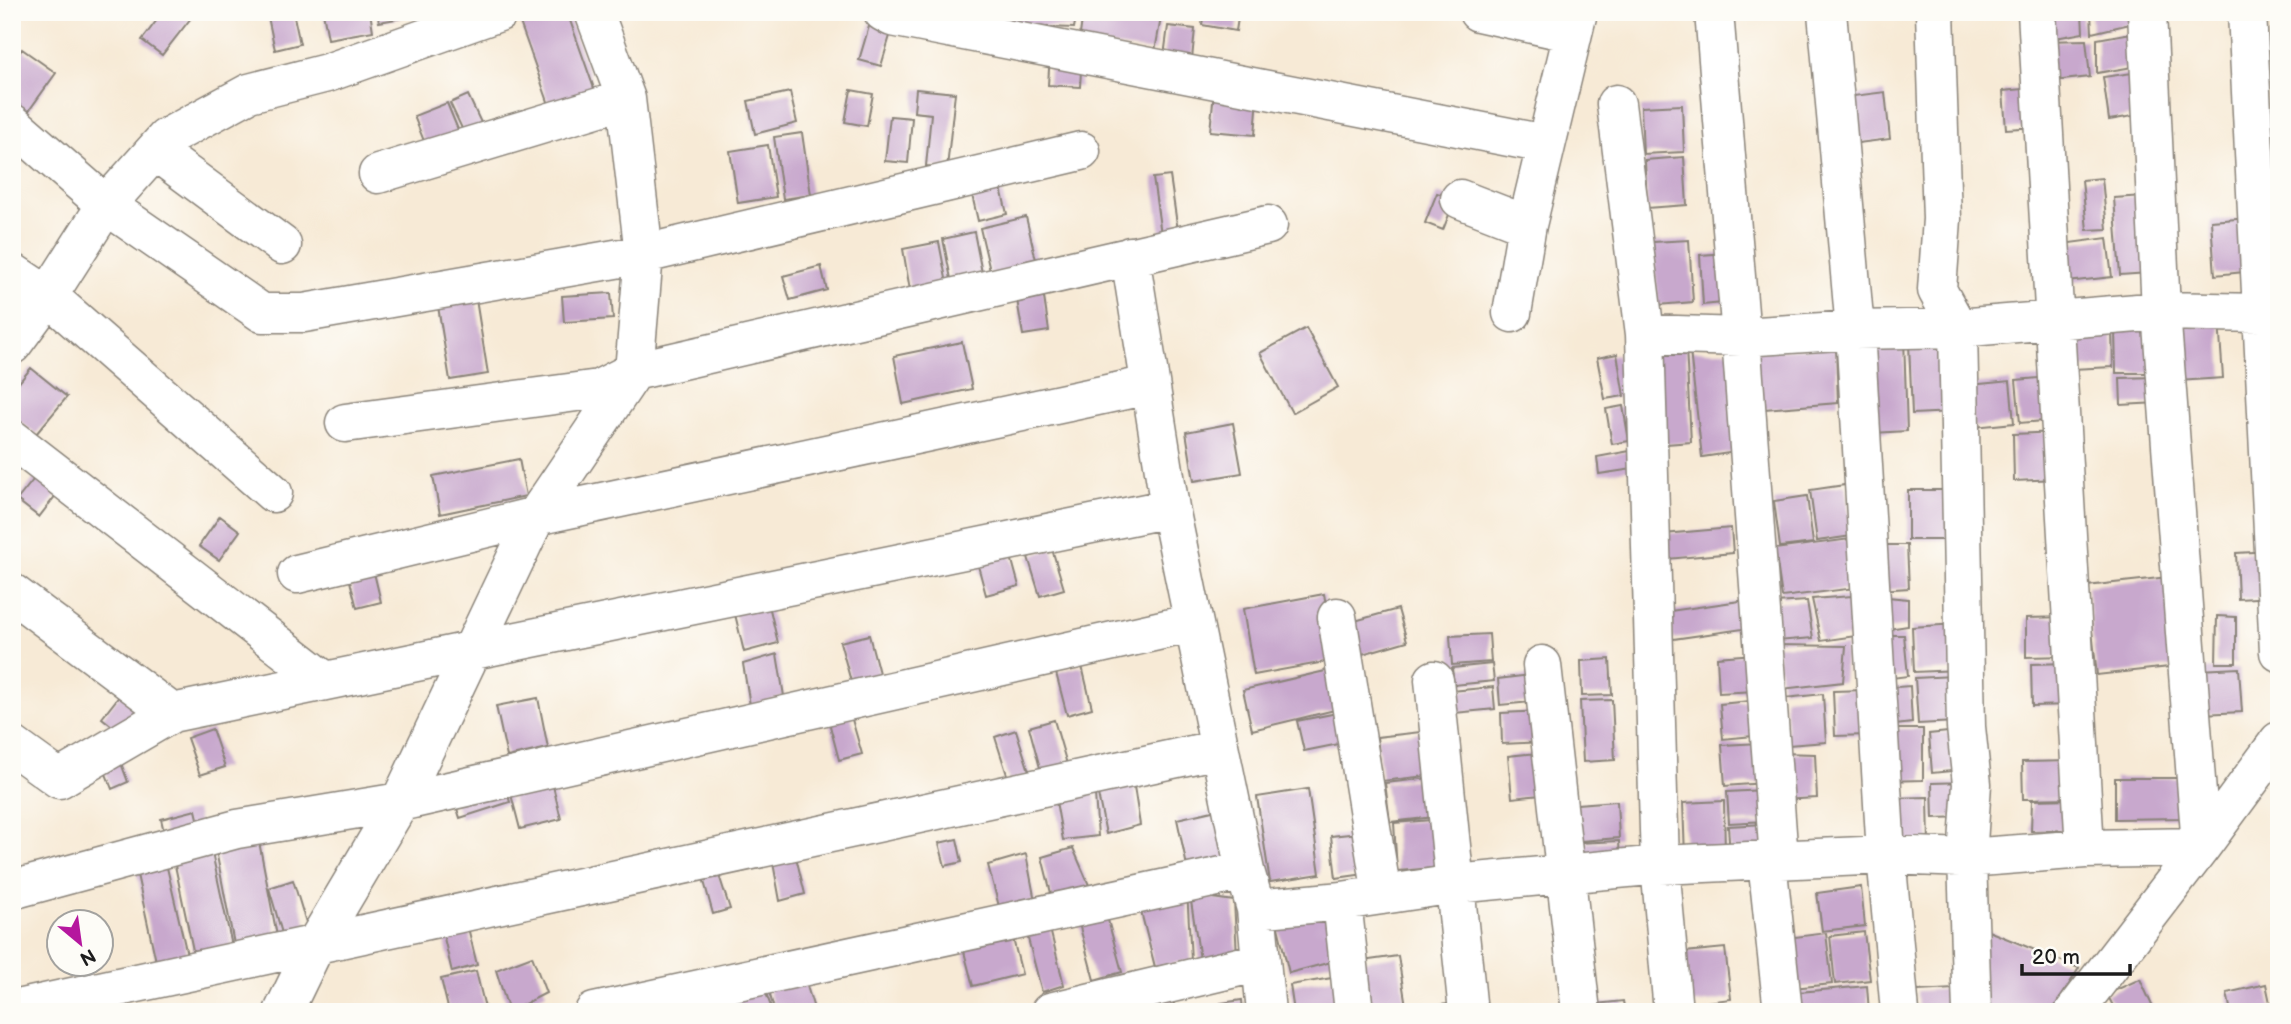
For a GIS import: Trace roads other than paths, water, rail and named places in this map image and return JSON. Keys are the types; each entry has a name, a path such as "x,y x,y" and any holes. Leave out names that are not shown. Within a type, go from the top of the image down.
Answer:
{"street":[{"path":"12,345 48,296 106,205 166,138 249,93 327,73 499,12"},
{"path":"283,1012 317,942 400,802 536,516 634,371 644,254 626,99 594,12"},
{"path":"883,12 892,17 1545,144"},
{"path":"1478,12 1575,23 1527,225 1512,313"},
{"path":"1714,12 1741,337 1783,1012"},
{"path":"1827,12 1855,330 1886,855 1900,1012"},
{"path":"1935,12 1942,219 1937,290 1958,328 1965,727 1972,784 1968,858 1972,1012"},
{"path":"2037,12 2085,849"},
{"path":"2147,12 2161,311 2201,847"},
{"path":"2246,12 2269,313 2279,652"},
{"path":"378,174 626,99"},
{"path":"1616,104 1645,334 1660,865 1673,1012"},
{"path":"12,123 106,205 262,313 304,313 644,254 1080,151"},
{"path":"155,151 282,245"},
{"path":"1460,199 1527,225"},
{"path":"345,423 599,388 634,371 1268,225"},
{"path":"1130,256 1170,508 1219,750 1233,805 1245,871 1256,909 1266,1012"},
{"path":"12,272 48,296 273,493"},
{"path":"1645,334 1741,337 1855,330 1958,328 2161,311 2269,313"},
{"path":"297,574 536,516 1149,385"},
{"path":"12,439 324,681"},
{"path":"12,745 59,779 172,713 1170,508"},
{"path":"12,593 172,713"},
{"path":"1337,617 1382,895"},
{"path":"12,890 237,829 400,802 1193,623"},
{"path":"1542,665 1581,1012"},
{"path":"1434,680 1468,1012"},
{"path":"2074,1012 2279,741"},
{"path":"12,1010 317,942 1219,750"},
{"path":"1256,909 1342,901 1455,884 1565,876 1660,865 1886,855 1968,858 2085,849 2201,847"},
{"path":"594,1012 1245,871"},
{"path":"1342,901 1354,1012"},
{"path":"1050,1012 1260,962"}]}
